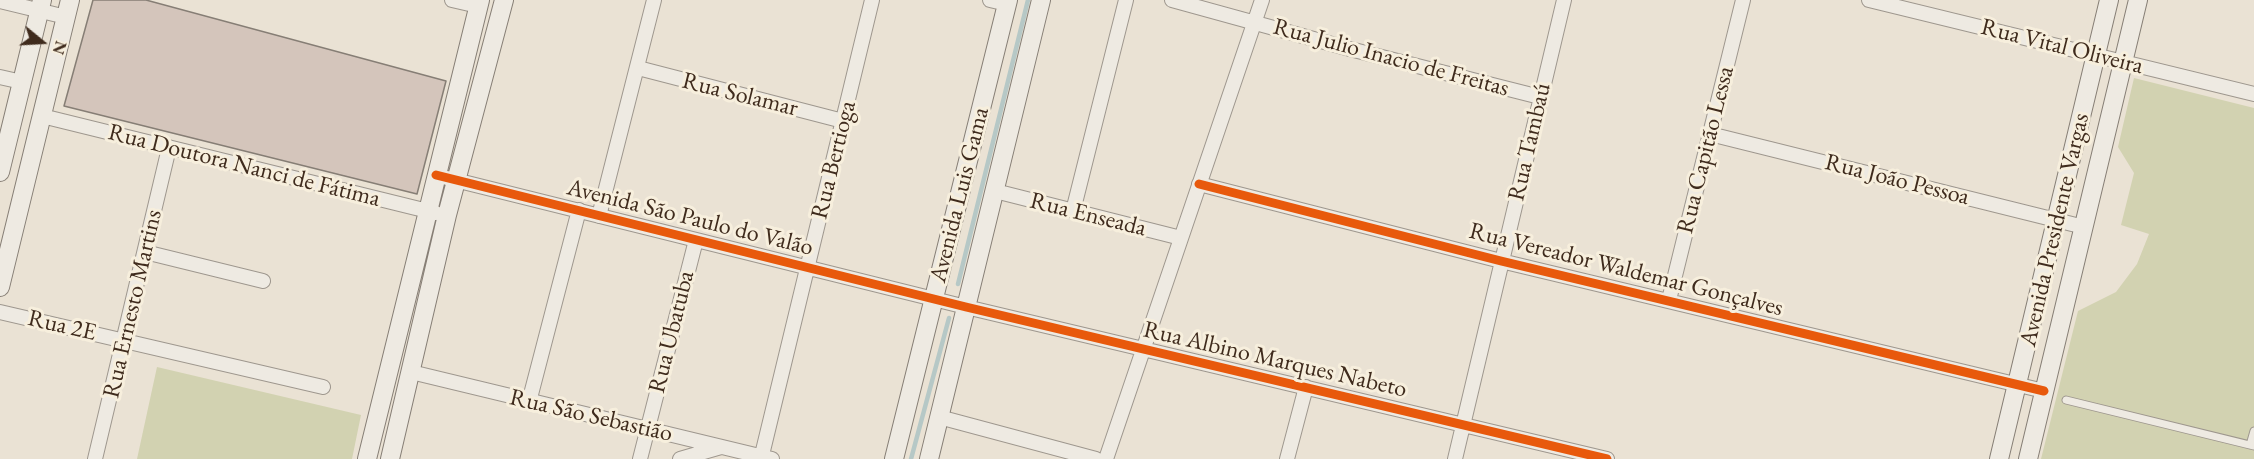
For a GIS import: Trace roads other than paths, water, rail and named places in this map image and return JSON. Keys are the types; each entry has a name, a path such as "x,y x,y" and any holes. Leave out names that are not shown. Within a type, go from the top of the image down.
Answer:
{"street":[{"path":"367,459 479,3 452,0"},
{"path":"390,459 447,215 504,0"},
{"path":"599,216 654,0"},
{"name":"Rua Bertioga","path":"765,458 807,268 872,0"},
{"name":"Avenida Luis Gama","path":"929,459 1041,0"},
{"path":"1073,211 1126,0"},
{"name":"Rua Julio Inacio de Freitas","path":"1172,0 1350,49 1540,97"},
{"path":"1106,459 1262,0"},
{"name":"Rua Tambaú","path":"1455,459 1564,0"},
{"name":"Rua Capitão Lessa","path":"1669,300 1743,0"},
{"name":"Rua Vital Oliveira","path":"1869,0 2254,94"},
{"name":"Avenida Presidente Vargas","path":"1999,459 2109,0"},
{"name":"Avenida Presidente Vargas","path":"2028,459 2138,0"},
{"path":"0,1 68,9 0,287"},
{"name":"Avenida Luis Gama","path":"894,459 935,299 1002,1"},
{"path":"0,172 4,142 41,5"},
{"name":"Rua Solamar","path":"638,68 843,121"},
{"path":"0,77 22,82"},
{"name":"Rua Doutora Nanci de Fátima","path":"42,116 447,215"},
{"name":"Rua João Pessoa","path":"1710,134 2084,227"},
{"name":"Rua Ernesto Martins","path":"95,459 169,148"},
{"name":"Avenida São Paulo do Valão","path":"436,175 935,299"},
{"name":"Rua Vereador Waldemar Gonçalves","path":"1199,184 1501,261 2044,391"},
{"name":"Rua Enseada","path":"995,191 1181,238"},
{"path":"530,402 579,210"},
{"name":"Rua Ubatuba","path":"640,459 696,240"},
{"path":"145,252 263,281"},
{"name":"Rua Albino Marques Nabeto","path":"935,299 1607,459"},
{"name":"Rua 2E","path":"0,312 323,387"},
{"name":"Rua São Sebastião","path":"411,372 765,458"},
{"path":"1287,459 1306,387"},
{"path":"939,417 1096,459"},
{"path":"680,459 722,446"}],"lane":[{"path":"2066,400 2252,446 2254,431"}],"waterway":[{"path":"958,284 1028,0"},
{"path":"911,459 949,318"}]}
